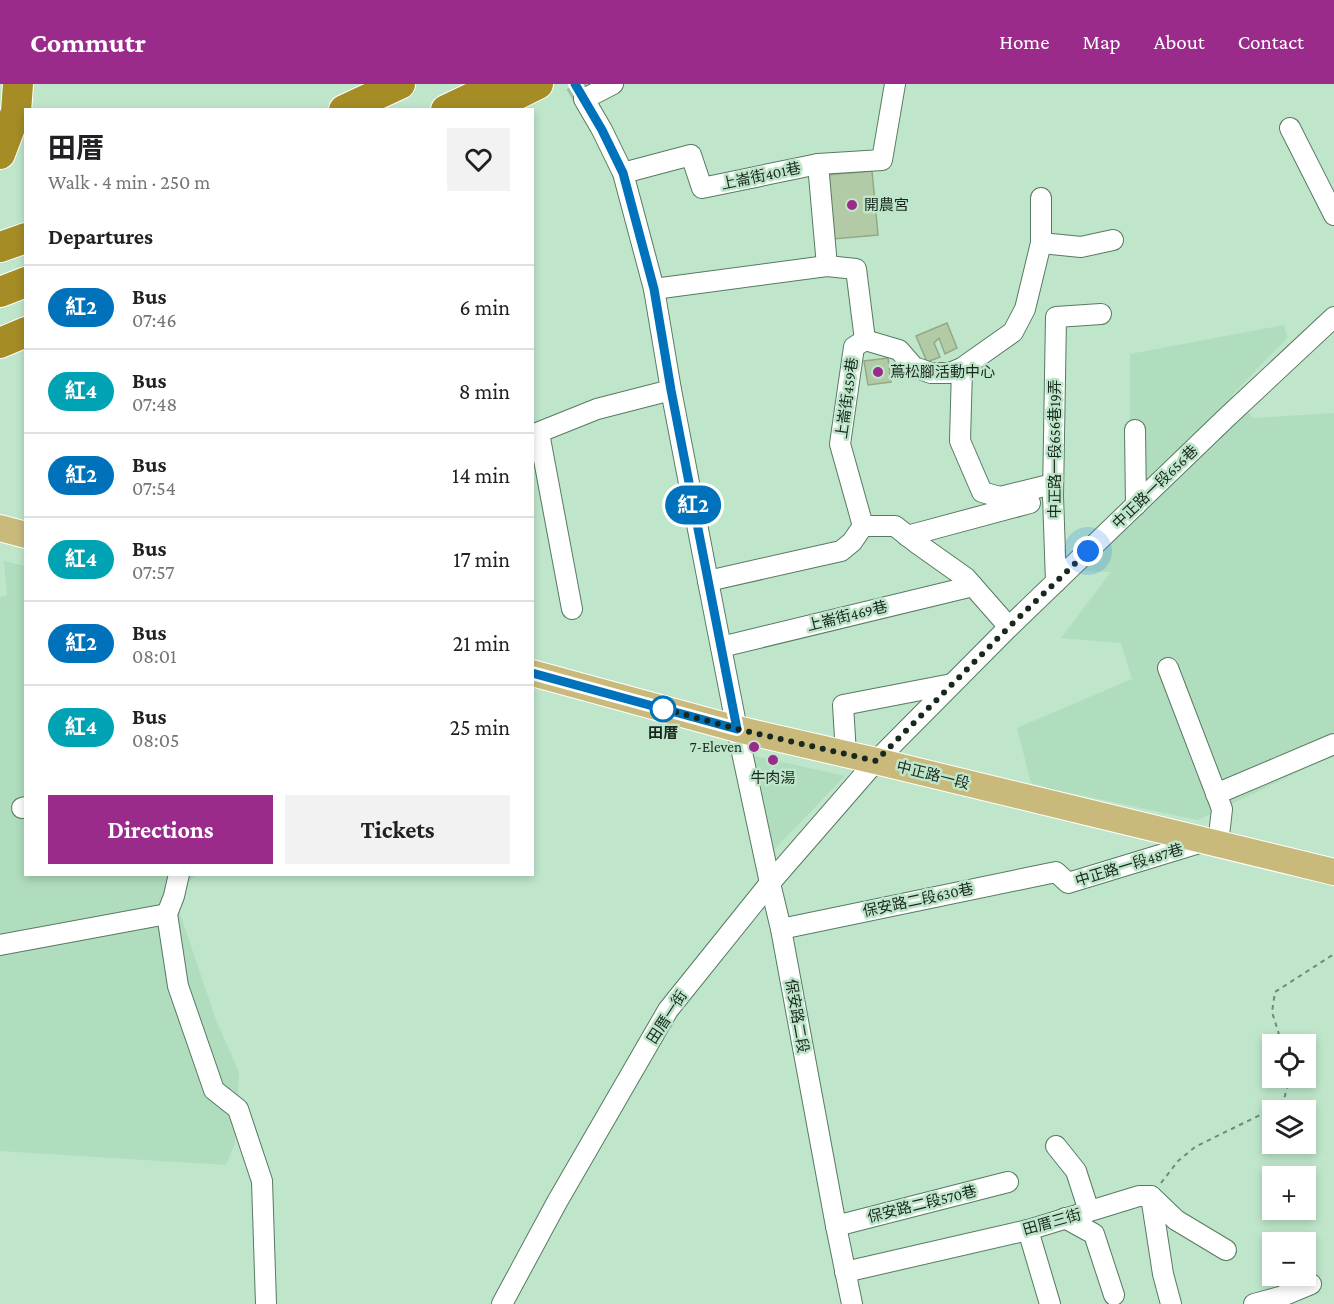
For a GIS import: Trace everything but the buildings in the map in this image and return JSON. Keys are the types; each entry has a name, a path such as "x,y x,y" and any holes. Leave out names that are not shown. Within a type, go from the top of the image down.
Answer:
{"highway":[{"path":"0,154 16,112 18,84"},
{"path":"348,108 400,84"},
{"path":"450,108 501,84"},
{"path":"490,108 538,84"},
{"path":"0,247 24,239"},
{"path":"0,292 24,283"},
{"path":"0,334 24,325"},
{"path":"0,344 24,333"}],"main road":[{"path":"0,528 24,534"},
{"name":"中正路一段","path":"534,674 737,729 1334,872"}],"street":[{"name":"保安路二段","path":"613,84 584,99 623,173 654,289 708,581 737,729 781,929 852,1304"},
{"name":"上崙街401巷","path":"623,173 691,155 702,188 818,164 882,160 895,84"},
{"path":"1290,128 1334,215"},
{"name":"上崙街401巷","path":"818,164 827,266"},
{"name":"上崙街459巷","path":"863,526 840,444 854,347 865,340 899,350 914,367 931,374 950,373 962,368 1013,332 1025,309 1041,243 1041,198"},
{"path":"1041,243 1081,248 1113,240"},
{"path":"654,289 827,266 856,269 865,340"},
{"name":"中正路一段656巷19弄","path":"1056,582 1053,490 1056,317 1101,314"},
{"name":"中正路一段656巷","path":"876,761 1009,627 1334,317"},
{"path":"962,368 960,441 982,492 1000,497 1053,490"},
{"path":"572,609 536,434 597,409 671,390"},
{"path":"1135,430 1136,505"},
{"path":"907,536 1053,490"},
{"path":"708,581 841,550 852,542 863,526 895,526 966,578 1009,627"},
{"name":"上崙街469巷","path":"721,647 973,586"},
{"path":"1168,668 1222,809 1212,842"},
{"path":"846,754 843,705 952,684"},
{"path":"1216,794 1334,744"},
{"name":"田厝一街","path":"502,1304 556,1202 668,1010 770,883 876,761"},
{"name":"中正路一段487巷","path":"1056,872 1068,883 1212,842"},
{"name":"保安路二段630巷","path":"781,929 1056,872"},
{"path":"179,876 167,914 178,986 214,1090 238,1109 262,1181 266,1304"},
{"path":"0,945 167,914"},
{"path":"1056,1146 1076,1171 1089,1211"},
{"name":"保安路二段570巷","path":"836,1226 1008,1182"},
{"name":"田厝三街","path":"845,1272 1028,1230 1139,1196 1150,1196"},
{"path":"1150,1196 1176,1220 1226,1250"},
{"path":"1150,1196 1163,1274 1171,1304"},
{"path":"1065,1218 1094,1234 1114,1295"},
{"path":"1028,1230 1050,1304"},
{"path":"1254,1304 1280,1297 1306,1286"}],"path":[{"path":"1278,1034 1272,1012 1275,992 1334,954"},
{"path":"1150,1196 1178,1161 1196,1147 1266,1112 1284,1099 1287,1088"}],"shaded area":[{"path":"1284,325 1287,338 1232,395 1253,418 1334,413 1334,755 1198,820 1031,783 1017,728 1132,679 1121,643 1061,638 1111,572 1077,571 1130,517 1130,354"},
{"path":"4,561 24,566 24,876 195,876 174,896 216,1020 239,1072 235,1143 226,1165 0,1151 0,597 7,595"},
{"path":"751,755 845,776 770,854"}],"tunnel":[{"path":"575,84 584,99"}],"bus line":[{"name":"紅2","path":"534,674 737,729 671,390 654,289 623,173 602,130 575,84"}],"place":[{"name":"開農宮","path":"852,205"},
{"name":"蔦松腳活動中心","path":"878,372"},
{"name":"田厝","path":"663,709"},
{"name":"7-Eleven","path":"754,747"},
{"name":"牛肉湯","path":"773,760"}],"route":[{"path":"663,709 654,706 737,729 876,761 1088,551"}]}
